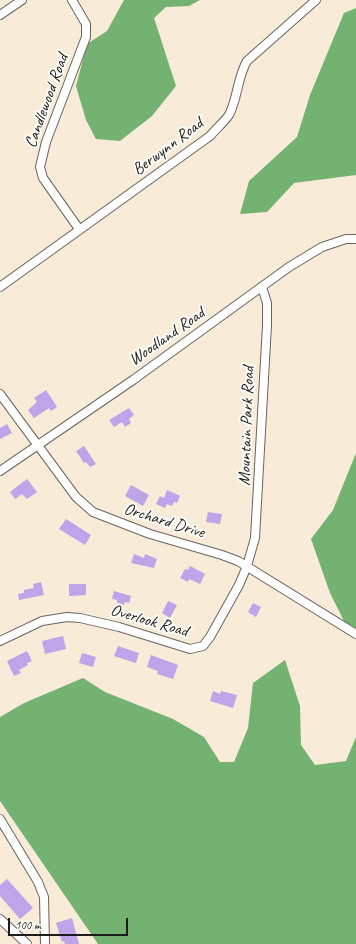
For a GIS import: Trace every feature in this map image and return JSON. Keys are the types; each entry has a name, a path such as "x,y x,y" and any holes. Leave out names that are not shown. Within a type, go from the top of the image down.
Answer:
{"street":[{"path":"0,15 22,0"},
{"name":"Candlewood Road","path":"72,0 86,24 86,38 46,142 40,167 43,178 78,229"},
{"name":"Berwynn Road","path":"0,287 78,229 145,184 210,136 228,116 233,106 241,73 247,61 316,0"},
{"name":"Woodland Road","path":"0,471 139,375 289,267 322,247 346,239 356,239"},
{"name":"Mountain Park Road","path":"247,566 255,538 258,509 262,393 267,325 267,302 262,287"},
{"name":"Orchard Drive","path":"0,394 76,498 92,512 150,534 222,555 247,566 356,634"},
{"name":"Overlook Road","path":"0,641 42,621 67,617 80,618 118,627 190,649 197,648 203,646 210,637 247,566"},
{"path":"0,819 38,882 44,897 45,944"},
{"path":"0,919 26,944"}],"green space":[{"path":"124,0 200,0 189,6 166,7 154,18 176,86 152,116 120,141 96,139 86,120 76,86 87,44 107,31"},
{"path":"356,8 356,175 294,183 267,212 240,214 249,181 297,137 310,95 344,13"},
{"path":"356,453 356,628 344,621 330,593 311,539 333,510"},
{"path":"285,660 300,706 301,745 315,765 346,761 356,737 356,944 98,944 0,801 0,717 24,703 83,678 105,692 173,719 204,737 220,762 234,762 248,728 253,683"}],"building":[{"path":"46,390 57,407 51,411 49,408 34,418 28,410 37,402 34,398"},
{"path":"129,408 134,415 129,419 131,423 125,427 122,422 114,427 109,420"},
{"path":"7,424 12,433 0,439 0,428"},
{"path":"84,446 96,464 90,467 86,462 84,463 76,451"},
{"path":"27,479 37,492 27,499 22,494 15,499 10,492"},
{"path":"131,485 149,495 143,506 125,496"},
{"path":"167,490 180,496 177,503 174,502 172,506 167,504 165,508 156,504 160,496 164,498"},
{"path":"208,512 222,514 220,524 206,522"},
{"path":"66,519 91,535 85,545 59,529"},
{"path":"134,554 144,558 145,554 157,559 154,568 131,563"},
{"path":"190,566 205,574 200,584 189,579 188,582 180,578 185,569 188,570"},
{"path":"41,582 44,595 19,600 18,594 24,593 24,590 34,588 33,584"},
{"path":"69,584 86,584 86,595 69,596"},
{"path":"114,591 131,596 129,603 125,602 124,605 117,603 117,600 112,599"},
{"path":"168,601 177,605 170,618 162,613"},
{"path":"253,603 261,607 256,617 248,612"},
{"path":"63,636 66,649 45,654 42,641"},
{"path":"118,646 139,653 136,663 114,656"},
{"path":"27,651 32,661 27,663 28,665 19,670 21,673 14,676 7,661"},
{"path":"82,653 96,657 93,667 79,663"},
{"path":"151,655 178,665 173,679 157,674 158,671 147,667"},
{"path":"213,691 220,694 221,691 237,695 233,708 210,701"},
{"path":"7,879 33,908 20,919 0,896 0,885"},
{"path":"72,918 79,944 65,944 64,941 62,942 56,923"}]}
